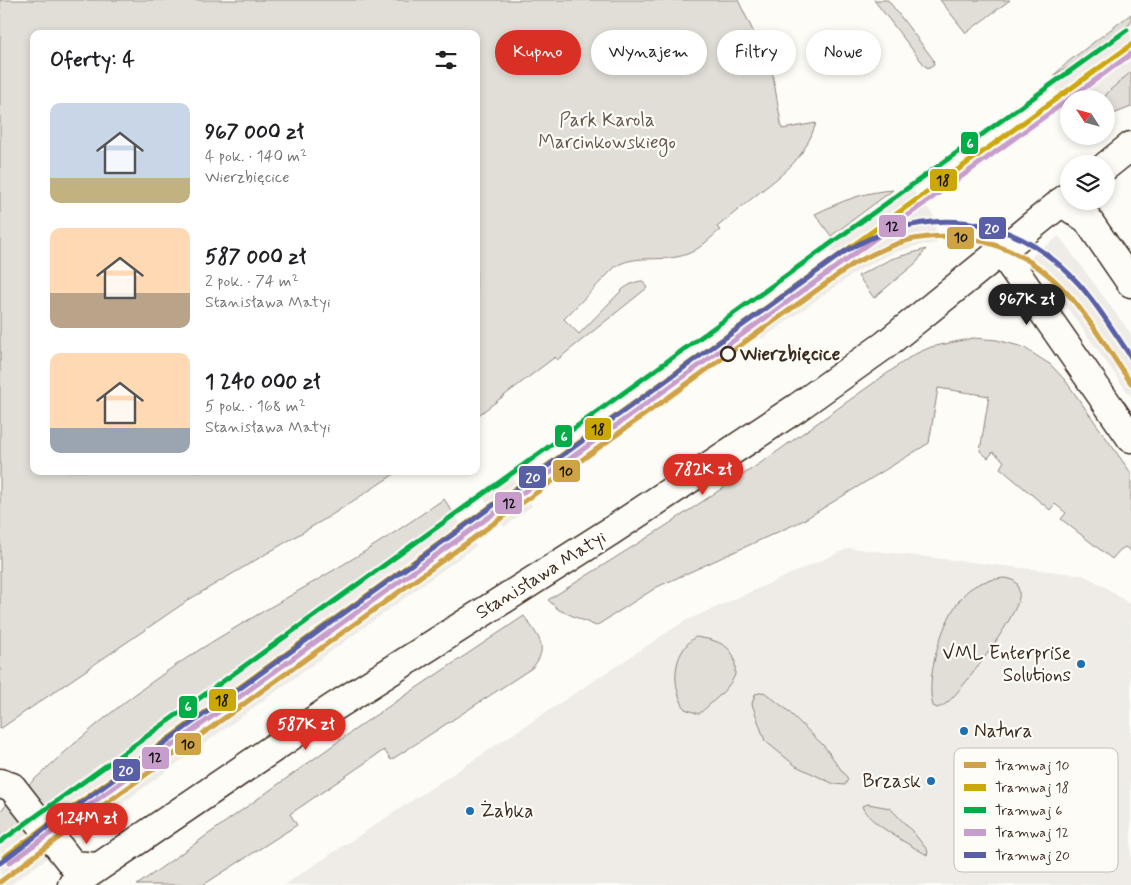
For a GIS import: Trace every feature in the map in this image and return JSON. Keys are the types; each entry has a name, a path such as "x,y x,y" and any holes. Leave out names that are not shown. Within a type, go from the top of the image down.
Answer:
{"street":[{"path":"1115,159 1131,146"},
{"name":"Stanisława Matyi","path":"72,885 331,709 618,526 798,408 885,345 1060,203"},
{"path":"1077,210 1087,219 1131,283"},
{"path":"1001,252 1131,438"},
{"path":"0,783 12,787 72,865 98,867"}],"shaded area":[{"path":"1131,23 1131,72 1110,90 1060,90 1060,96 1049,83"},
{"path":"909,185 934,216 937,243 895,252 876,261 856,272 762,339 755,330 525,495 532,506 504,527 481,495 510,474 517,484 835,255 828,246"},
{"path":"1059,236 1131,334 1131,397 1031,257"},
{"path":"454,514 476,546 10,885 0,885 0,844"},
{"path":"849,548 1083,575 1102,585 1131,605 1131,885 284,885 683,622"}],"green space":[{"name":"Park Karola Marcinkowskiego","path":"0,0 738,0 753,30 717,30 717,75 773,75 782,129 816,123 812,135 801,154 779,177 717,227 720,230 702,246 692,252 673,258 638,259 615,267 564,319 579,334 623,289 635,282 643,281 647,288 557,360 555,357 480,414 480,30 30,30 30,475 393,475 330,516 190,599 0,729"},
{"path":"874,0 888,0 933,59 934,64 928,68 925,66"},
{"path":"940,0 1010,0 966,33"},
{"path":"1131,14 1131,23 1072,65 1054,75 1069,61"},
{"path":"1131,72 1131,107 1115,113 1115,90 1110,90"},
{"path":"893,190 831,236 815,214 853,198"},
{"path":"926,249 917,262 874,298 858,276 891,259"},
{"path":"973,338 997,340 1023,347 1051,365 1065,380 1131,473 1131,551 1125,547 1112,559 1061,519 1066,513 1055,504 1050,510 1000,468 1004,461 993,452 988,458 980,451 989,396 938,388 929,443 802,521 657,587 596,626 559,610 548,600 664,527 768,458 913,355 931,347"},
{"path":"444,499 454,514 0,844 0,811 73,745 129,699 195,652 366,551"},
{"path":"1006,578 1017,583 1019,594 1015,608 1008,621 988,653 955,695 941,707 933,706 931,678 934,661 945,626 952,611 961,598 974,586 987,581"},
{"path":"524,616 537,635 541,647 538,661 532,668 391,760 384,750 290,814 297,825 203,885 137,885 367,721"},
{"path":"695,637 715,641 727,647 734,658 735,665 734,677 727,688 699,714 685,709 680,700 676,680 678,661 687,644"},
{"path":"764,692 786,709 824,746 848,779 845,785 834,784 796,766 765,741 752,704 755,694"},
{"path":"868,804 890,808 928,851 927,855 880,826 865,812 862,806"}],"tram line":[{"name":"6","path":"0,842 1127,30"},
{"name":"18","path":"4,857 1131,45"},
{"name":"12","path":"1081,90 1131,54"},
{"name":"12","path":"9,863 1060,105"},
{"name":"20","path":"0,863 844,252 875,237 906,226 937,222 967,222 997,229 1025,241 1052,259 1078,283 1099,309 1131,357"},
{"name":"10","path":"0,882 54,841 853,264 880,250 909,240 953,237 974,239 1015,253 1034,264 1076,303 1131,383"}],"place":[{"name":"Wierzbięcice","path":"728,354"},
{"name":"VML Enterprise Solutions","path":"1081,664"},
{"name":"Natura","path":"964,731"},
{"name":"Brzask","path":"931,781"},
{"name":"Żabka","path":"470,811"}]}
